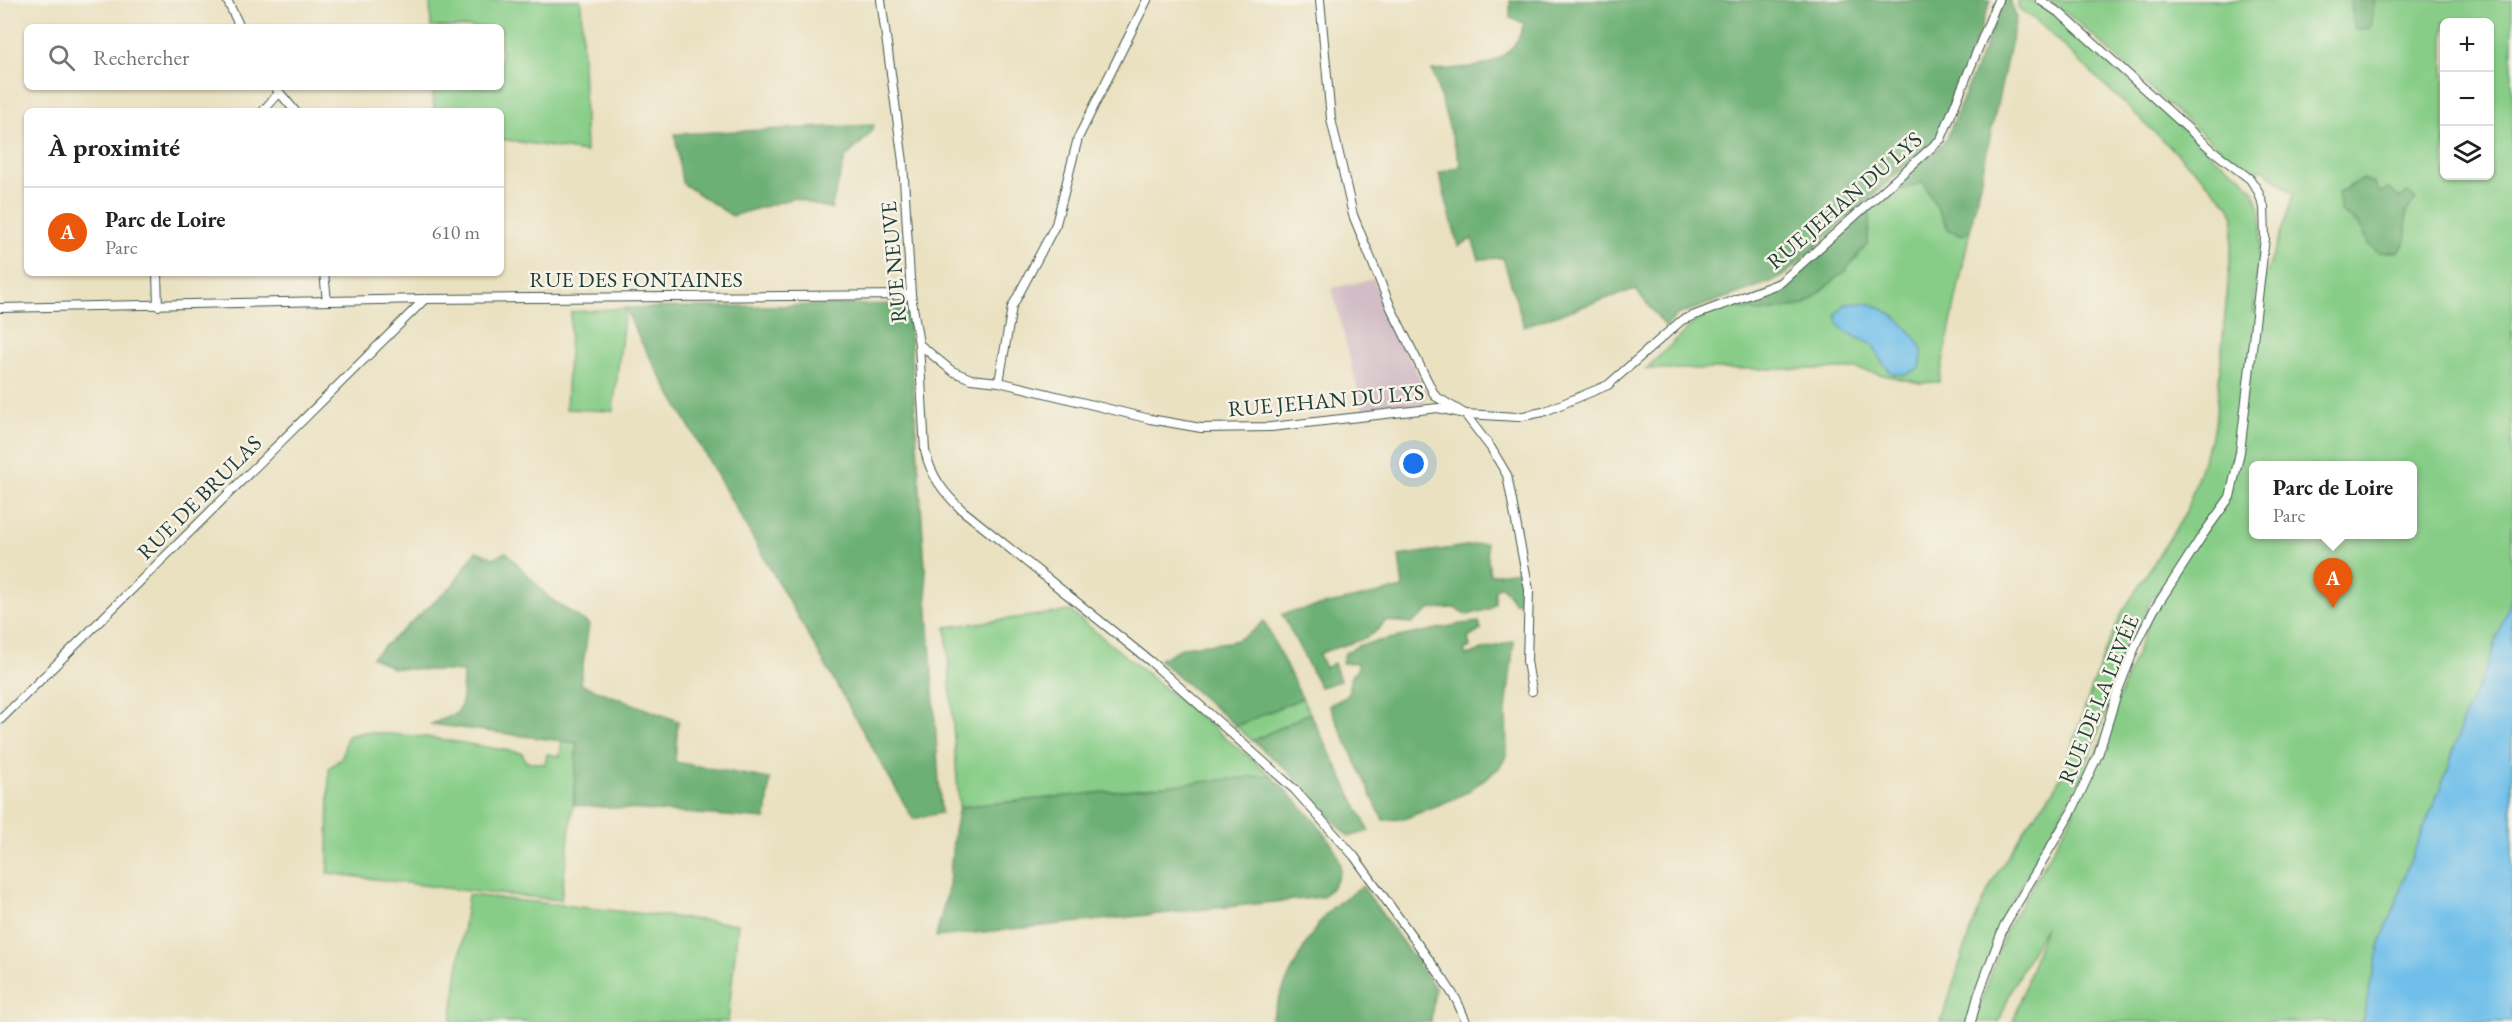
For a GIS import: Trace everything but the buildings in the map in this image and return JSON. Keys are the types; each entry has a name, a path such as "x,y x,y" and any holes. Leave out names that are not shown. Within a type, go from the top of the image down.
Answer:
{"street":[{"path":"227,0 239,24"},
{"name":"RUE NEUVE","path":"881,0 903,162 912,295 919,344 923,435 928,466 944,493 962,510 1159,668 1294,789 1354,856 1443,979 1467,1022"},
{"path":"999,382 1012,307 1056,224 1078,138 1147,0"},
{"path":"1320,0 1331,119 1353,215 1390,308 1435,396 1465,414 1491,448 1507,475 1530,590 1527,661 1532,691"},
{"name":"RUE JEHAN DU LYS","path":"919,344 952,371 971,379 999,382 1150,419 1201,428 1271,427 1438,408 1465,414 1518,417 1535,414 1608,385 1682,320 1780,283 1941,139 1998,0"},
{"name":"RUE DE LA LEVÉE","path":"1971,1022 1978,996 2004,926 2072,811 2098,755 2117,693 2140,638 2154,610 2230,497 2240,452 2265,237 2264,207 2250,179 2212,150 2061,14 2040,0"},
{"path":"265,108 277,90 293,108"},
{"path":"158,276 158,306"},
{"path":"324,276 327,301"},
{"name":"RUE DES FONTAINES","path":"0,308 424,299 912,295"},
{"name":"RUE DE BRULAS","path":"0,720 424,299"}],"shaded area":[{"path":"1374,279 1389,321 1427,392 1424,405 1363,411 1332,288"}],"green space":[{"path":"430,0 581,0 586,152 504,139 504,108 434,108 433,90 504,90 504,24 431,24"},
{"path":"1510,0 1991,0 1940,135 1786,274 1776,280 1677,315 1666,327 1635,289 1524,326 1503,258 1479,259 1472,239 1458,246 1439,173 1461,166 1432,70 1488,63 1500,58 1510,50 1524,23 1510,18"},
{"path":"2004,0 2010,0 2016,17 1970,230 1963,235 1949,230 1923,182 1877,200 1946,140"},
{"path":"2017,0 2030,0 2053,13 2213,156 2242,177 2254,192 2260,208 2262,227 2253,313 2294,194 2263,169 2251,173 2177,113 2080,24 2049,0 2512,0 2512,1022 2013,1022 2045,927 2013,986 1999,1022 1974,1022 2006,930 2070,820 2145,632 2159,591 2151,600 2130,646 2082,777 2003,918 1967,1022 1941,1022 1971,929 1992,882 2023,831 2055,789 2105,651 2123,611 2185,514 2215,425 2234,217 2228,204 2038,22 2018,8"},
{"path":"2350,0 2375,0 2371,28 2355,30"},
{"path":"874,125 869,135 845,158 831,209 794,198 732,216 682,183 675,134"},
{"path":"2362,179 2374,184 2379,193 2389,188 2400,199 2408,192 2416,200 2406,212 2406,241 2398,252 2378,252 2368,244 2359,225 2341,212 2338,193"},
{"path":"1923,182 1949,230 1963,234 1970,230 1939,382 1920,383 1856,369 1646,369 1699,318 1732,307 1761,312 1867,245 1871,208 1877,200"},
{"path":"1871,208 1867,245 1845,271 1805,305 1761,312 1732,307 1780,287"},
{"path":"908,304 941,813 913,819 640,340 625,308"},
{"path":"625,308 613,411 566,409 571,312"},
{"path":"1486,543 1490,575 1518,571 1524,603 1514,602 1502,586 1495,589 1495,603 1489,609 1467,615 1456,608 1431,609 1412,623 1385,621 1379,629 1364,639 1319,654 1325,668 1334,663 1340,681 1320,687 1282,614 1403,588 1399,556"},
{"path":"476,551 494,558 506,552 549,598 589,624 580,684 678,721 675,762 770,779 766,819 574,805 577,743 431,724 457,713 462,703 463,672 393,668 372,657 452,586"},
{"path":"1070,611 1271,775 959,807 946,627"},
{"path":"1264,621 1302,698 1236,726 1159,660 1185,647 1234,641 1253,631"},
{"path":"1479,622 1481,630 1468,638 1470,647 1464,650 1466,655 1514,641 1506,710 1507,756 1499,768 1467,792 1404,819 1383,820 1329,705 1348,696 1350,679 1358,668 1357,663 1342,663 1345,653 1360,645"},
{"path":"1302,698 1310,713 1253,741 1236,726"},
{"path":"1310,713 1369,831 1349,837 1290,773 1253,741"},
{"path":"365,732 426,737 522,753 526,762 545,764 547,754 560,756 562,741 577,743 573,805 561,900 328,873 329,768 342,758 347,736"},
{"path":"1271,775 1314,820 1334,848 1339,860 1340,871 1331,889 1322,897 936,937 949,885 959,807"},
{"path":"1362,886 1435,988 1431,1022 1270,1022 1288,978 1313,932 1332,908"},
{"path":"468,895 738,924 728,1022 451,1022"}],"water":[{"path":"1846,304 1870,304 1893,315 1919,343 1922,350 1920,368 1907,374 1893,374 1881,361 1873,345 1844,331 1838,323 1836,314"},
{"path":"2512,593 2512,1022 2362,1022 2380,943 2396,904 2406,871 2448,769 2462,722 2490,660"}],"place":[{"name":"Parc de Loire","path":"2333,608"}]}
